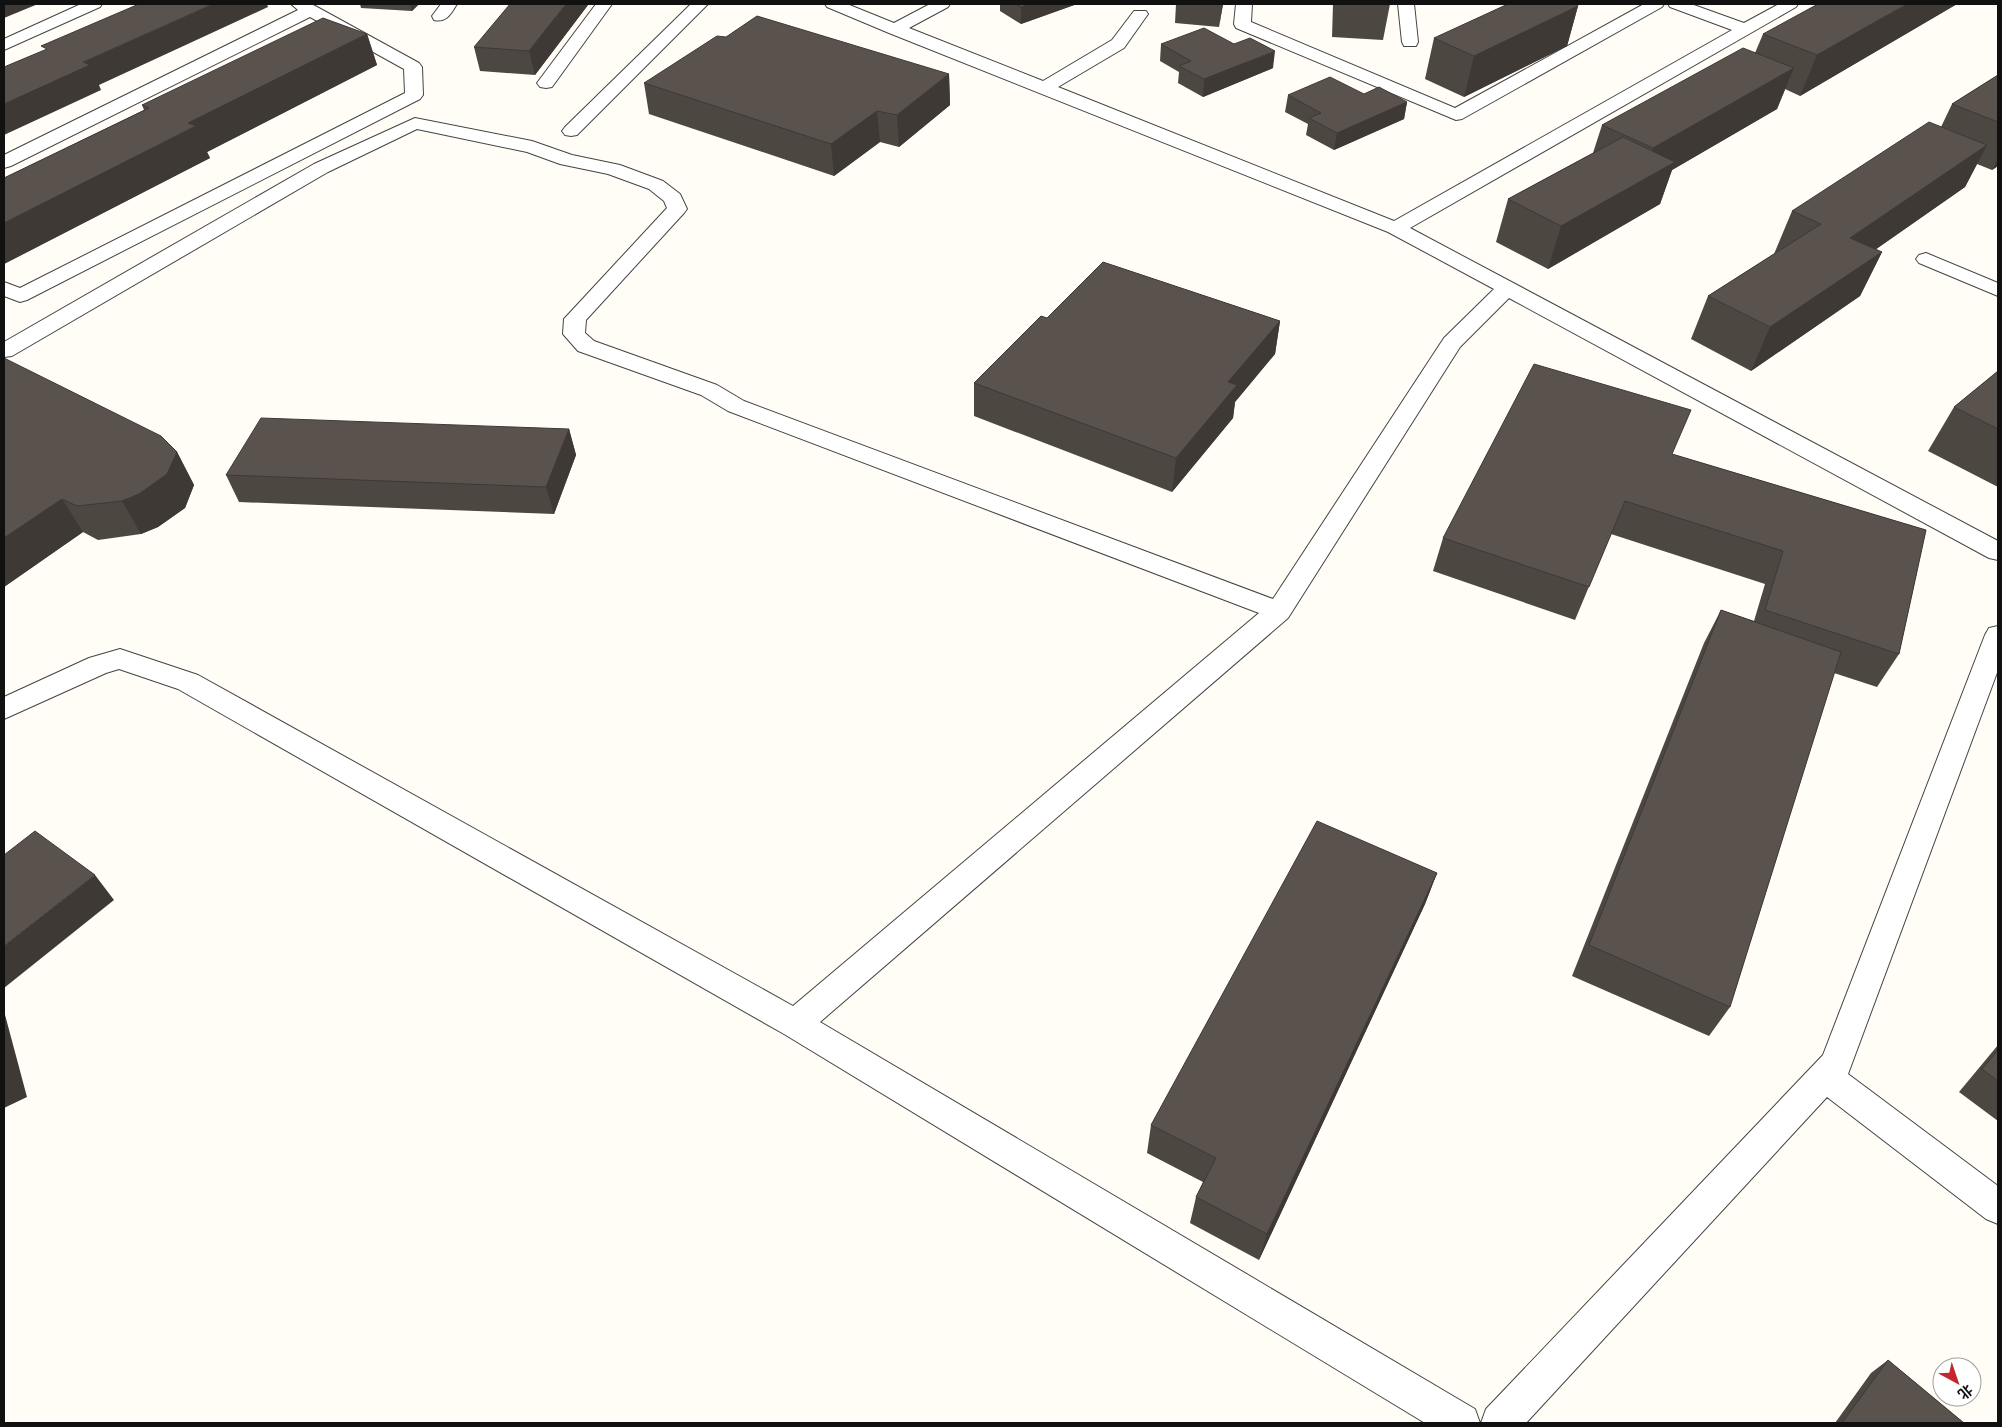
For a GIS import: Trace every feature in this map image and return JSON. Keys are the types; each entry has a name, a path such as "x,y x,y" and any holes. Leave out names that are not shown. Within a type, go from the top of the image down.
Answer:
{"street":[{"path":"4,45 94,4"},
{"path":"546,83 604,4"},
{"path":"571,131 700,4"},
{"path":"833,4 1395,228 1998,552"},
{"path":"895,29 942,4"},
{"path":"1244,4 1242,24 1456,115 1656,4"},
{"path":"1406,4 1410,42"},
{"path":"1676,4 1745,30"},
{"path":"1395,228 1790,4"},
{"path":"4,162 305,7 413,67 414,95 20,296 4,288"},
{"path":"1044,88 1118,44 1140,14"},
{"path":"4,351 321,168 415,123 532,147 567,160 613,169 656,186 673,198 678,209 575,320 574,334 586,346 709,390 745,410 1279,611"},
{"path":"1926,259 1998,290"},
{"path":"795,1024 1279,611 1452,343 1507,288"},
{"path":"1500,1423 1836,1064 1998,635"},
{"path":"4,709 98,665 120,659 188,682 795,1024 1460,1423"},
{"path":"1824,1076 1998,1207"}],"building":[{"path":"139,4 213,4 83,62 90,65 4,104 4,67 47,49 41,46"},
{"path":"510,4 566,4 529,51 474,47"},
{"path":"1016,4 1031,4 1021,7"},
{"path":"1508,4 1577,4 1578,6 1474,56 1434,38"},
{"path":"1818,4 1907,4 1817,55 1763,34"},
{"path":"757,16 949,74 897,115 877,111 831,144 644,83 717,36 726,37"},
{"path":"323,18 367,34 188,123 196,126 4,223 4,178 149,108 142,105"},
{"path":"1204,28 1234,44 1250,38 1275,51 1204,79 1179,66 1191,61 1161,44"},
{"path":"1743,48 1794,68 1653,148 1602,125"},
{"path":"1998,75 1998,122 1952,104"},
{"path":"1330,77 1364,94 1379,87 1407,102 1337,133 1309,118 1321,113 1288,95"},
{"path":"1929,122 1987,145 1850,238 1882,252 1770,327 1708,296 1821,224 1792,211"},
{"path":"1623,137 1675,162 1561,226 1508,199"},
{"path":"1103,262 1280,321 1228,382 1237,385 1176,458 974,383 1041,316 1047,318"},
{"path":"4,358 161,436 177,452 167,474 139,494 122,501 77,506 62,499 4,538"},
{"path":"1534,364 1691,410 1672,454 1926,530 1899,654 1765,610 1783,551 1625,501 1589,587 1443,538"},
{"path":"1998,371 1998,429 1954,407"},
{"path":"261,418 569,429 546,487 226,475"},
{"path":"1721,610 1841,652 1730,1007 1589,945"},
{"path":"1317,821 1437,873 1267,1234 1196,1197 1216,1158 1151,1125"},
{"path":"35,831 95,875 4,946 4,855"},
{"path":"1998,1050 1998,1081 1982,1069"},
{"path":"1888,1360 1932,1396 1932,1407 1945,1407 1964,1423 1842,1423"}]}
